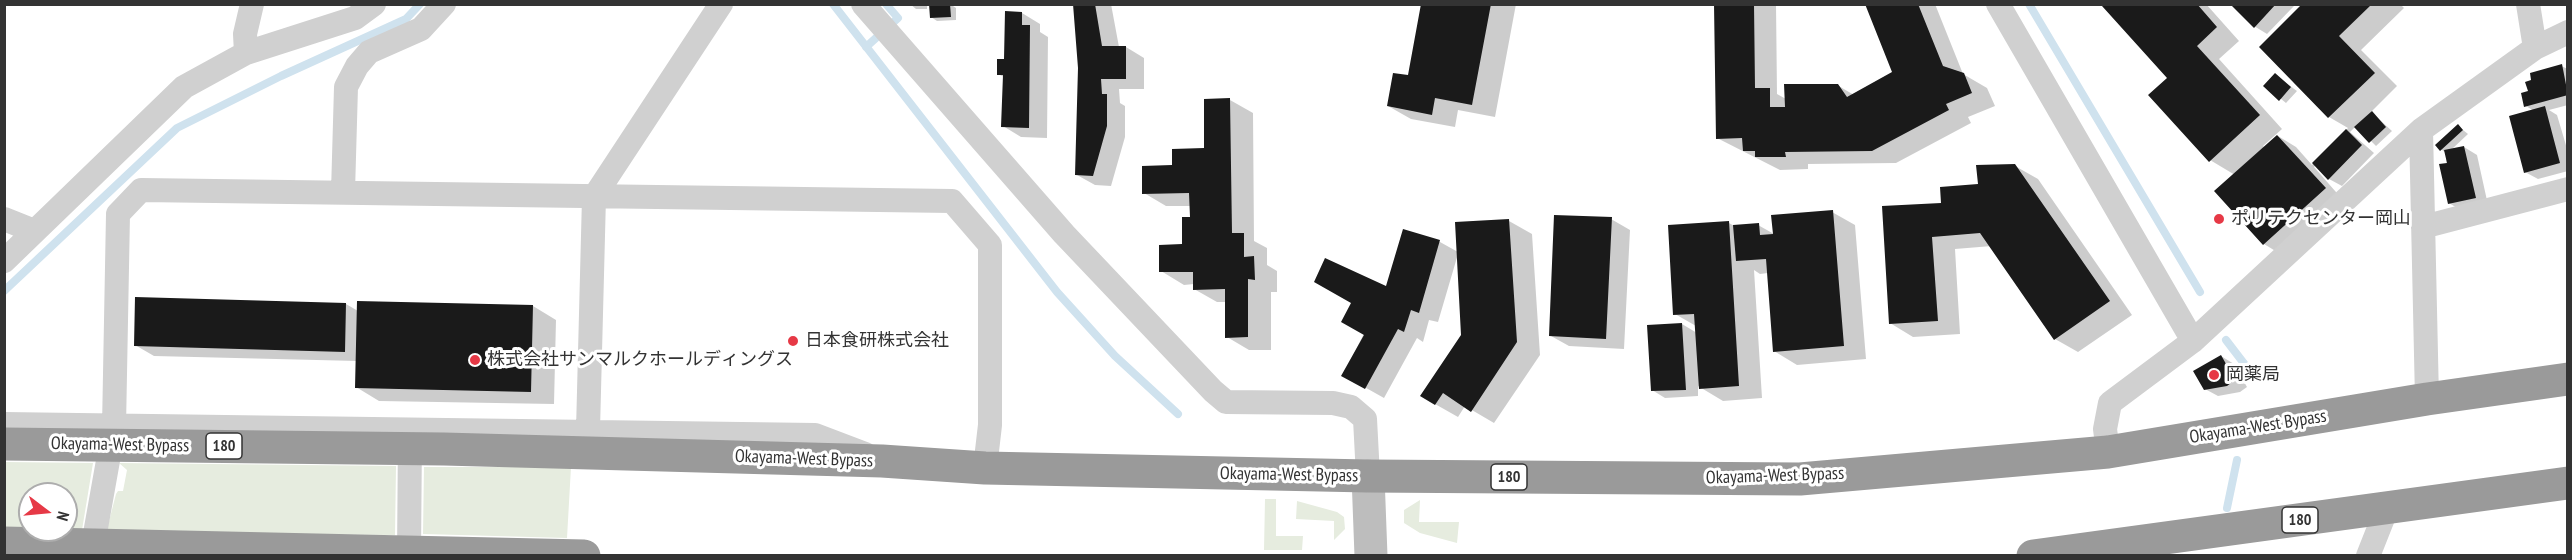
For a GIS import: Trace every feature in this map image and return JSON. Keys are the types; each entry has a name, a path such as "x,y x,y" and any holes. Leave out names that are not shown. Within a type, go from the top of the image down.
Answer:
{"highway":[{"name":"Okayama-West Bypass","path":"4,444 444,449 882,461 985,468 1368,476 1800,479 2108,452 2427,399 2568,379"},
{"name":"180","path":"2032,555 2568,483"},
{"path":"4,543 425,554 584,555"}],"street":[{"path":"246,53 245,34 252,4"},
{"path":"4,261 184,87 246,53 355,18 374,4"},
{"path":"343,192 346,87 357,66 369,52 421,29 444,4"},
{"path":"588,430 594,197 721,4"},
{"path":"863,4 1064,234 1226,402 1333,403 1352,407 1365,419 1371,555"},
{"path":"1998,4 2193,341"},
{"path":"2528,4 2535,48"},
{"path":"2108,452 2105,429 2110,403 2193,341 2421,130 2535,48 2568,32"},
{"path":"2421,130 2427,399"},
{"path":"2423,227 2568,189"},
{"path":"91,555 114,427 118,214 141,190 952,201 990,245 990,425 985,468"},
{"path":"4,219 34,231"},
{"path":"4,424 114,427 588,430 814,435 882,461"},
{"path":"410,428 425,554"},
{"path":"2368,555 2387,508"}],"shaded area":[{"path":"5,462 93,463 82,530 78,530 78,482 18,482 18,528 5,527"},
{"path":"119,463 396,466 395,535 106,533 116,494 118,491 123,491 127,470"},
{"path":"424,467 571,467 567,538 423,534"},
{"path":"1265,499 1276,499 1276,536 1303,536 1302,550 1264,550"},
{"path":"1420,500 1419,522 1459,522 1457,543 1420,533 1404,523 1404,510"},
{"path":"1297,501 1337,512 1344,517 1345,529 1334,540 1334,521 1296,519"}],"building":[{"path":"929,4 950,4 951,17 930,18"},
{"path":"1073,4 1095,4 1102,46 1126,46 1126,79 1101,79 1102,94 1107,94 1107,126 1093,176 1075,175 1078,68"},
{"path":"1421,4 1491,4 1472,105 1435,98 1432,115 1387,106 1393,73 1408,75"},
{"path":"1714,4 1754,4 1755,88 1770,88 1770,107 1785,107 1784,84 1838,84 1847,97 1892,72 1865,4 1918,4 1943,66 1964,73 1972,93 1946,104 1949,110 1872,151 1785,152 1786,157 1755,157 1755,151 1743,151 1742,138 1716,139"},
{"path":"2104,4 2197,4 2217,27 2197,46 2260,115 2209,162 2148,95 2167,78 2102,6"},
{"path":"2230,4 2276,4 2254,28"},
{"path":"2302,4 2372,4 2339,36 2375,73 2328,118 2259,47"},
{"path":"1005,11 1022,12 1022,25 1030,25 1029,128 1001,127 1003,75 997,75 997,59 1004,59"},
{"path":"2562,64 2568,95 2524,107 2521,93 2528,91 2525,82 2531,80 2530,73"},
{"path":"2275,73 2291,87 2279,101 2263,86"},
{"path":"1230,98 1232,233 1244,233 1244,257 1254,256 1255,280 1248,279 1248,337 1225,338 1225,289 1193,290 1193,272 1159,272 1159,245 1182,244 1182,217 1190,217 1189,193 1142,194 1142,166 1172,165 1172,149 1204,148 1204,99"},
{"path":"2545,106 2560,163 2524,173 2509,116"},
{"path":"2372,111 2386,127 2369,143 2354,127"},
{"path":"2458,124 2463,130 2440,151 2435,145"},
{"path":"2346,129 2362,145 2328,180 2312,163"},
{"path":"2277,135 2326,188 2263,245 2214,191"},
{"path":"2464,146 2476,198 2448,204 2439,164 2447,163 2444,150"},
{"path":"2015,164 2110,301 2054,340 1980,233 1932,237 1938,321 1889,324 1882,206 1941,203 1940,187 1978,184 1976,165"},
{"path":"1833,210 1844,346 1773,352 1766,259 1736,261 1733,225 1759,223 1760,235 1773,234 1771,215"},
{"path":"1554,215 1612,217 1606,339 1549,336"},
{"path":"1509,219 1517,342 1471,412 1443,393 1435,405 1420,396 1461,335 1455,222"},
{"path":"1729,221 1739,386 1699,389 1694,314 1673,315 1668,225"},
{"path":"1403,229 1440,240 1419,313 1411,310 1404,332 1398,329 1365,389 1341,376 1364,335 1341,322 1351,303 1314,282 1325,258 1386,286"},
{"path":"135,297 346,303 345,352 134,346"},
{"path":"357,301 533,305 531,392 355,388"},
{"path":"1682,323 1686,390 1651,391 1647,325"},
{"name":"岡薬局","path":"2221,355 2235,380 2227,386 2204,390 2193,371"}],"waterway":[{"path":"4,291 177,128 281,76 406,19 420,4"},
{"path":"833,4 1057,292 1115,356 1178,414"},
{"path":"866,47 898,18 886,4"},
{"path":"2029,4 2200,292"},
{"path":"2226,340 2249,370"},
{"path":"2227,508 2237,460"}],"place":[{"name":"ポリテクセンター岡山","path":"2219,219"},
{"name":"日本食研株式会社","path":"793,341"},
{"name":"株式会社サンマルクホールディングス","path":"475,360"},
{"name":"岡薬局","path":"2214,375"}]}
